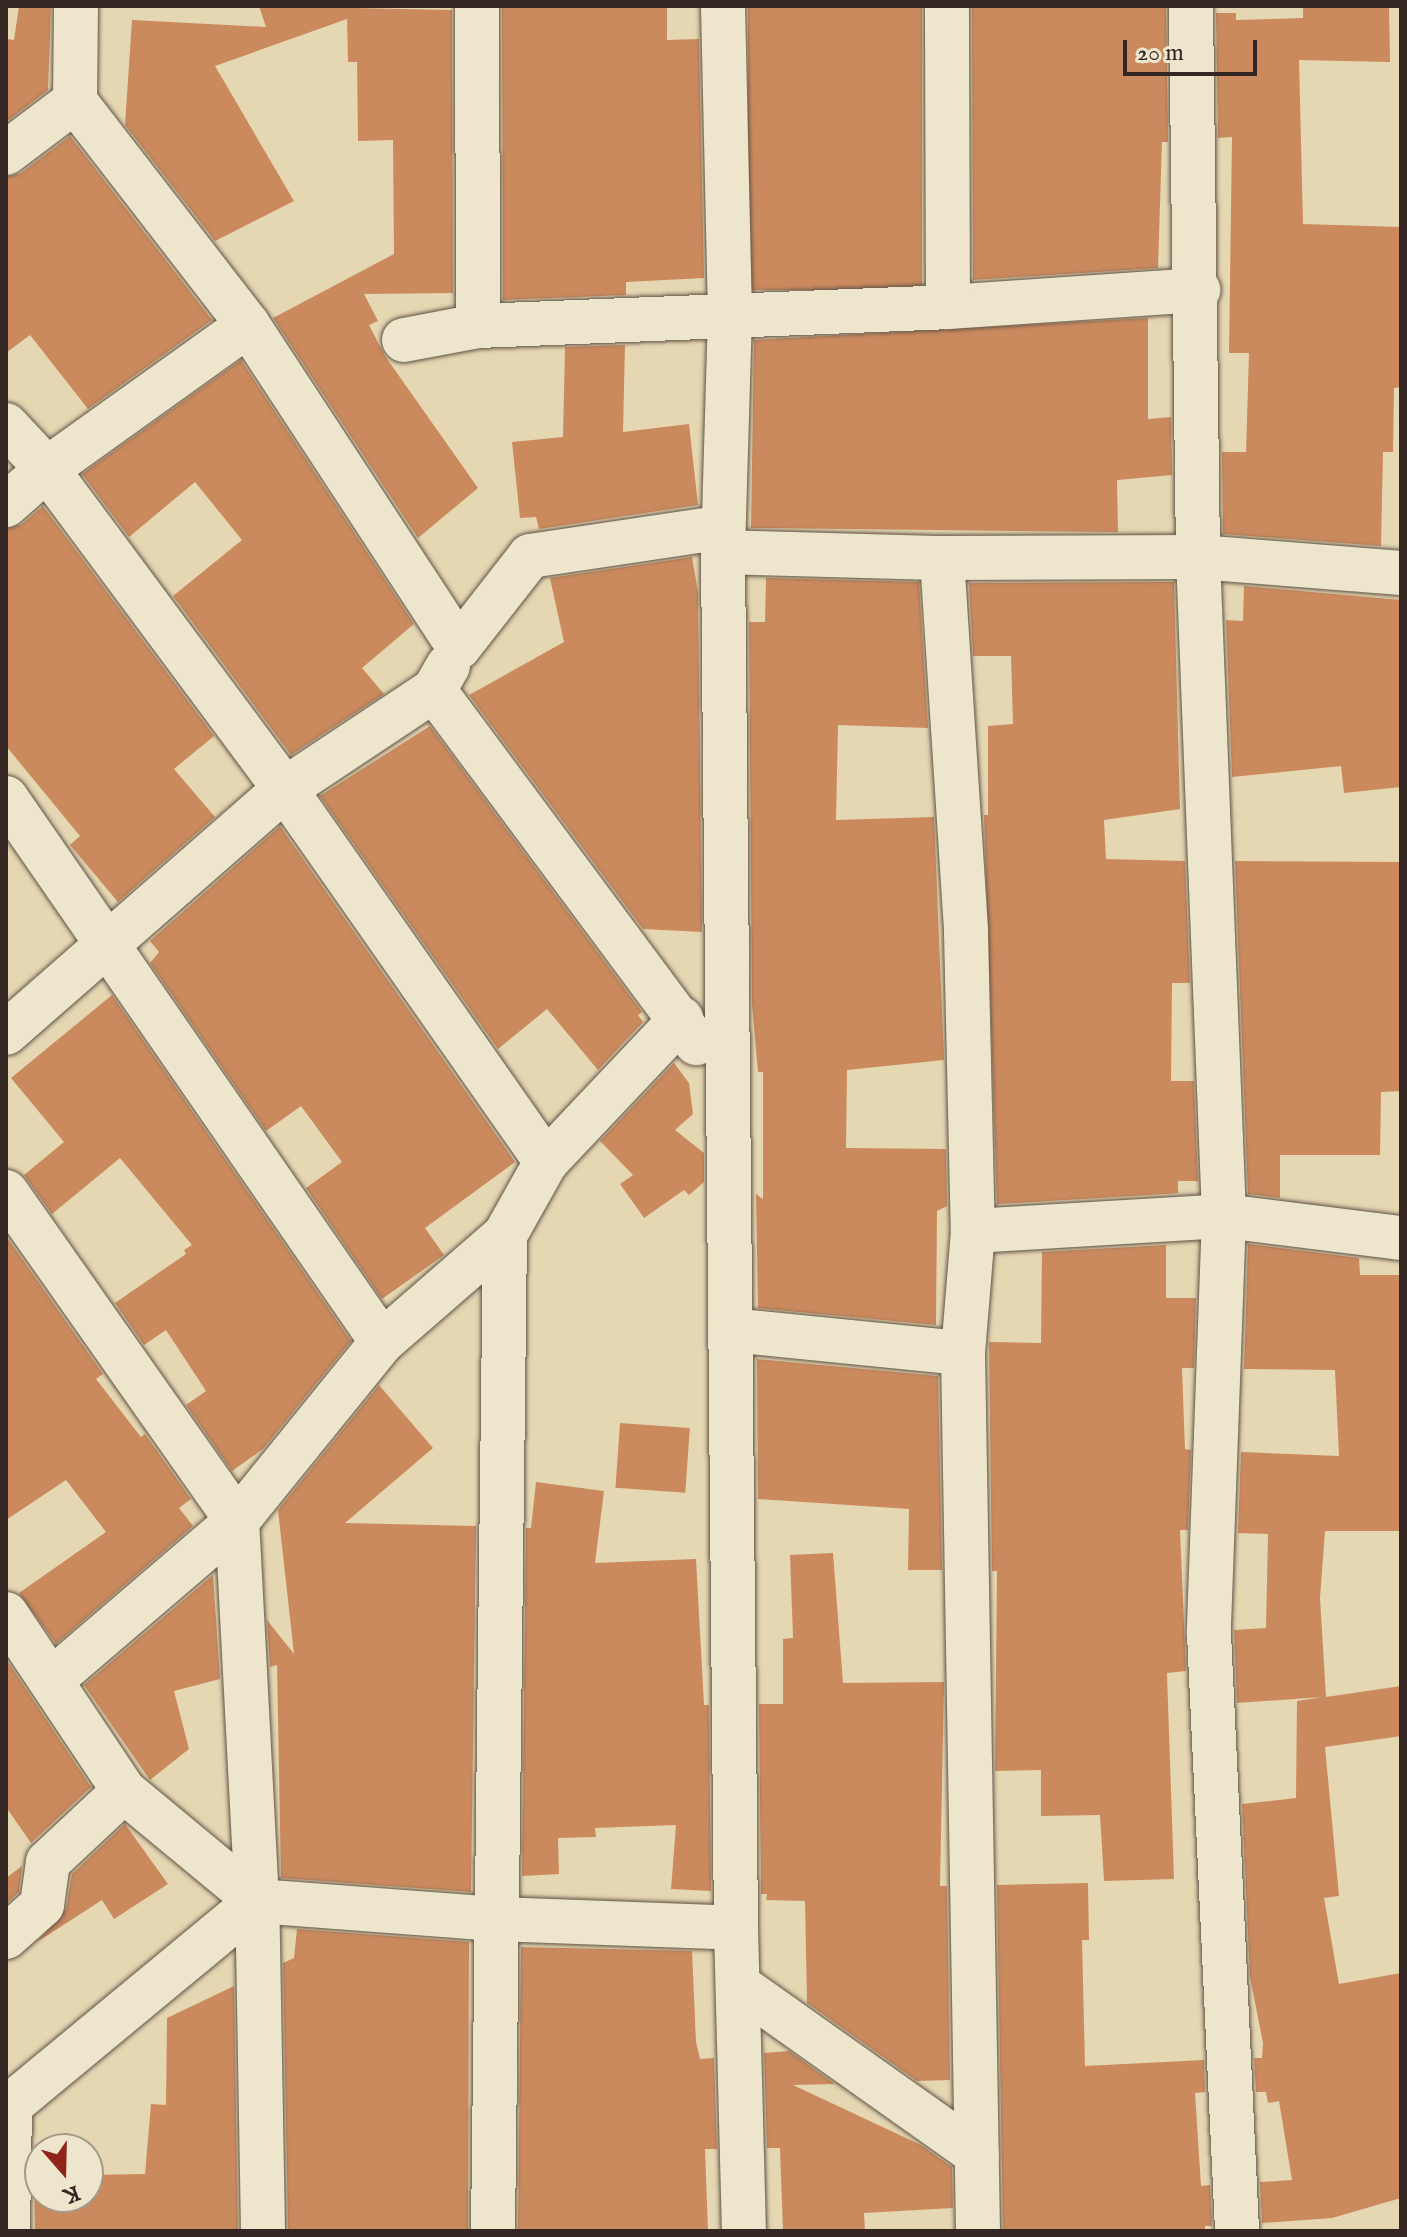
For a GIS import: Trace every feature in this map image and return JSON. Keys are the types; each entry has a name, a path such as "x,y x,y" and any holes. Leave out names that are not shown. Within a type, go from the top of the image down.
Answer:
{"street":[{"path":"76,6 75,101 248,325 459,647"},
{"path":"477,6 478,326"},
{"path":"723,6 730,315 723,540 728,1090 736,1928 741,1987 744,2231"},
{"path":"947,6 948,307"},
{"path":"1191,6 1198,290 1198,557 1224,1216 1209,1634 1237,2231"},
{"path":"6,153 75,101"},
{"path":"404,340 478,326 948,307 1198,290"},
{"path":"6,505 47,469 248,325"},
{"path":"6,425 47,469 285,789 546,1162"},
{"path":"6,1033 285,789 434,690 459,647 530,556 723,540 942,558 1198,557 1401,573"},
{"path":"942,558 966,932 973,1231 963,1353 978,2231"},
{"path":"434,690 681,1019 728,1090"},
{"path":"6,798 111,942 382,1342"},
{"path":"54,1678 237,1521 382,1342 505,1235 546,1162 681,1019"},
{"path":"6,1192 237,1521 257,1901 263,2231"},
{"path":"973,1231 1224,1216 1401,1238"},
{"path":"493,2231 505,1235"},
{"path":"731,1330 963,1353"},
{"path":"6,1614 54,1678 124,1791 257,1901 496,1919 736,1928"},
{"path":"6,1937 42,1905 48,1862 124,1791"},
{"path":"8,2231 7,2101 257,1901"},
{"path":"741,1987 977,2154"}],"building":[{"path":"19,6 51,6 48,90 6,122 6,39 14,40"},
{"path":"259,6 452,10 453,293 364,294 378,321 369,325 385,356 478,488 418,538 273,318 394,254 393,140 358,141 357,62 348,62 347,19 215,66 294,201 215,241 125,125 132,20 266,27"},
{"path":"502,6 667,6 667,40 699,39 704,278 626,282 626,295 503,300"},
{"path":"748,6 922,6 922,290 748,290"},
{"path":"972,6 1166,6 1168,142 1162,142 1158,268 973,280"},
{"path":"1303,6 1389,6 1390,62 1299,60 1303,224 1401,227 1401,387 1394,388 1393,452 1383,452 1381,546 1223,534 1222,452 1246,452 1249,353 1229,353 1232,137 1218,138 1216,13 1236,13 1236,20 1303,18"},
{"path":"70,136 212,320 88,409 30,335 6,353 6,177 21,173"},
{"path":"1148,318 1148,419 1171,417 1172,475 1117,480 1118,532 751,528 754,340"},
{"path":"625,345 623,432 689,424 698,505 539,529 536,517 520,518 512,442 563,437 565,347"},
{"path":"241,360 414,624 362,668 384,694 291,755 173,596 242,540 195,482 129,537 82,474"},
{"path":"43,506 214,736 174,769 215,817 118,902 70,845 80,836 6,746 6,529 22,524"},
{"path":"692,557 698,592 702,932 643,929 469,695 564,642 550,578"},
{"path":"766,578 919,582 928,728 838,725 836,820 934,817 944,1060 847,1070 846,1148 946,1149 947,1206 937,1211 936,1325 758,1308 756,1194 763,1199 763,1072 758,1072 752,1004 749,622 765,622"},
{"path":"1174,582 1180,809 1104,820 1106,859 1185,861 1190,983 1172,983 1171,1081 1194,1081 1198,1181 1178,1181 1178,1193 997,1204 984,815 988,815 988,726 1013,724 1011,656 973,656 969,583"},
{"path":"1244,586 1401,600 1401,787 1344,793 1341,766 1232,777 1226,620 1243,621"},
{"path":"430,726 642,1012 638,1015 643,1022 598,1070 547,1009 498,1049 320,796"},
{"path":"280,826 515,1162 425,1228 444,1255 382,1299 306,1188 342,1162 301,1106 266,1131 150,963 159,952 150,941"},
{"path":"1235,861 1401,862 1401,1091 1381,1092 1380,1155 1280,1155 1280,1198 1248,1194"},
{"path":"112,995 351,1341 263,1449 232,1471 186,1405 206,1391 166,1330 144,1345 115,1303 186,1254 184,1250 192,1245 120,1158 52,1214 24,1175 64,1142 11,1078"},
{"path":"674,1063 689,1083 693,1114 675,1130 704,1153 704,1182 689,1195 684,1190 644,1218 620,1184 633,1175 600,1141"},
{"path":"6,1236 103,1374 96,1379 141,1437 145,1434 191,1499 179,1508 193,1526 56,1644 19,1593 106,1532 66,1480 6,1520"},
{"path":"1248,1244 1359,1258 1360,1275 1401,1275 1401,1531 1325,1531 1320,1598 1326,1697 1401,1686 1401,1736 1325,1747 1339,1896 1324,1898 1339,1984 1401,1973 1401,2198 1332,2218 1262,2223 1260,2182 1292,2180 1279,2101 1268,2103 1266,2092 1256,2092 1254,2058 1262,2058 1263,2043 1250,1977 1242,1804 1296,1798 1297,1701 1323,1697 1237,1703 1234,1630 1266,1628 1268,1534 1238,1533 1241,1452 1339,1456 1335,1370 1244,1369"},
{"path":"1166,1245 1166,1298 1196,1298 1194,1368 1182,1368 1185,1449 1191,1450 1188,1530 1180,1530 1186,1671 1167,1673 1174,1879 1104,1881 1100,1815 1041,1816 1041,1770 995,1771 997,1571 992,1571 989,1342 1041,1343 1042,1252"},
{"path":"757,1359 938,1376 942,1570 908,1570 909,1509 758,1499"},
{"path":"379,1385 433,1448 345,1523 476,1526 471,1892 281,1878 277,1665 270,1667 267,1620 294,1654 278,1510"},
{"path":"620,1423 690,1428 685,1493 615,1488"},
{"path":"536,1482 604,1491 595,1563 696,1559 704,1705 709,1705 711,1891 671,1889 676,1825 595,1828 596,1837 558,1838 559,1874 522,1876 526,1528 531,1528"},
{"path":"833,1553 843,1683 944,1682 940,1886 947,1886 950,2080 917,2081 807,2003 805,1901 766,1900 767,1894 761,1894 759,1704 783,1704 783,1639 793,1638 790,1555"},
{"path":"213,1575 220,1679 174,1691 189,1749 150,1780 84,1685"},
{"path":"6,1659 91,1787 31,1843 6,1807"},
{"path":"125,1824 168,1884 114,1919 102,1900 37,1942 66,1909 72,1874"},
{"path":"22,1866 19,1892 6,1904 6,1878"},
{"path":"1088,1883 1089,1940 1082,1940 1085,2066 1204,2060 1205,2092 1195,2093 1201,2186 1210,2185 1212,2226 1205,2226 1205,2231 1003,2231 997,1885"},
{"path":"297,1929 469,1942 468,2231 288,2231 283,1963 294,1958"},
{"path":"521,1947 692,1951 696,2042 700,2059 714,2058 717,2149 705,2149 708,2231 518,2231"},
{"path":"234,1986 238,2231 35,2231 35,2213 104,2213 104,2175 145,2174 151,2104 166,2105 167,2018"},
{"path":"789,2051 835,2084 793,2085 921,2145 952,2167 953,2208 864,2213 865,2231 783,2231 780,2148 767,2148 764,2053"}]}
